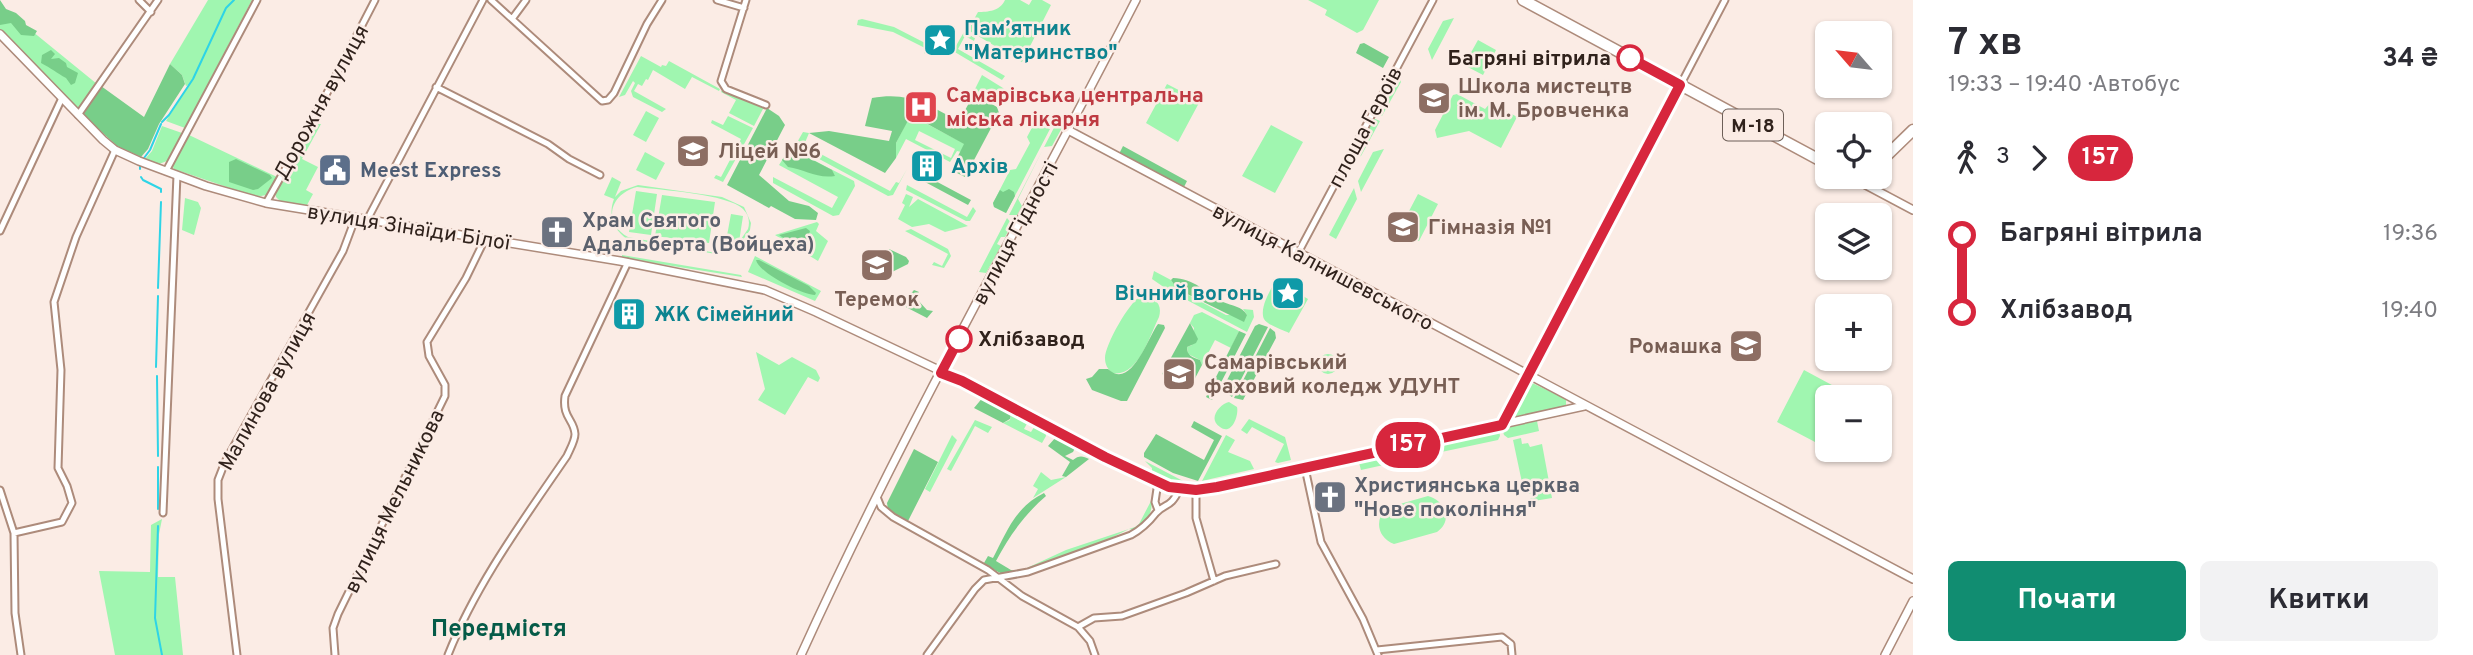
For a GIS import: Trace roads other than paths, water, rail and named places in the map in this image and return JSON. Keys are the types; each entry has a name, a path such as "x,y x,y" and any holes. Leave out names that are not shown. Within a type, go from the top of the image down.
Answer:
{"highway":[{"name":"М-18","path":"1524,0 1815,158"},
{"path":"1892,150 1913,130"}],"street":[{"path":"139,0 151,12"},
{"path":"78,116 158,0"},
{"path":"166,171 257,0"},
{"name":"Дорожня вулиця","path":"266,204 375,0"},
{"path":"367,220 482,0"},
{"path":"491,0 602,101 608,100 614,93 662,0"},
{"path":"512,19 526,0"},
{"path":"717,0 744,8"},
{"path":"746,0 721,81 726,89 766,105"},
{"name":"вулиця Гідності","path":"802,655 877,497 1136,0"},
{"name":"площа Героїв","path":"1298,254 1433,0"},
{"path":"1502,425 1725,0"},
{"name":"вулиця Зінаїди Білої","path":"0,34 78,116 115,150 166,171 225,193 266,204 628,262 765,290 962,381 1158,482 1179,490"},
{"path":"436,87 548,144 569,159 600,175"},
{"path":"0,231 62,98"},
{"name":"вулиця Калнишевського","path":"1068,130 1913,579"},
{"path":"15,533 62,522 72,503 58,468 61,370 54,302 76,237 115,150"},
{"path":"163,513 177,175"},
{"path":"1874,189 1913,210"},
{"name":"Малинова вулиця","path":"237,655 218,480 343,251 355,219"},
{"name":"вулиця Мельникова","path":"335,655 333,628 338,614 445,396 445,386 429,356 428,342 466,278 485,239"},
{"path":"448,655 467,614 492,572 567,456 575,437 566,417 565,396 628,262"},
{"path":"928,655 984,580 1028,572 1131,535 1145,527 1158,510 1168,507 1179,490 1196,490 1305,468 1584,405"},
{"path":"1305,468 1321,542 1363,619 1378,653 1502,637 1511,644 1512,655"},
{"path":"1158,482 1155,502 1158,510"},
{"path":"0,490 15,533 15,613 21,655"},
{"path":"1196,490 1196,518 1214,581"},
{"path":"877,497 881,507 892,517 999,576 1022,596 1078,627 1090,641 1095,655"},
{"path":"1078,627 1094,618 1122,616 1214,581 1276,564"},
{"path":"1885,655 1913,601"}],"waterway":[{"path":"162,122 193,79 226,8 234,0"},
{"path":"144,158 161,124"},
{"path":"141,177 161,189 161,192"},
{"path":"158,288 161,202"},
{"path":"156,367 158,296"},
{"path":"157,376 158,456"},
{"path":"158,467 158,509"},
{"path":"158,526 155,618 162,655"}],"place":[{"name":"Пам’ятник \"Материнство\"","path":"940,40"},
{"name":"Багряні вітрила","path":"1630,58"},
{"name":"Школа мистецтв ім. М. Бровченка","path":"1434,98"},
{"name":"Самарівська центральна міська лікарня","path":"921,107"},
{"name":"Ліцей №6","path":"693,151"},
{"name":"Архів","path":"927,166"},
{"name":"Meest Express","path":"335,170"},
{"name":"Гімназія №1","path":"1403,227"},
{"name":"Храм Святого Адальберта (Войцеха)","path":"557,232"},
{"name":"Теремок","path":"877,265"},
{"name":"Вічний вогонь","path":"1288,293"},
{"name":"ЖК Сімейний","path":"629,314"},
{"name":"Хлібзавод","path":"959,339"},
{"name":"Ромашка","path":"1746,346"},
{"name":"Самарівський фаховий коледж УДУНТ","path":"1179,374"},
{"name":"Християнська церква \"Нове покоління\"","path":"1330,497"}],"district":[{"name":"Передмістя","path":"499,628"}]}
